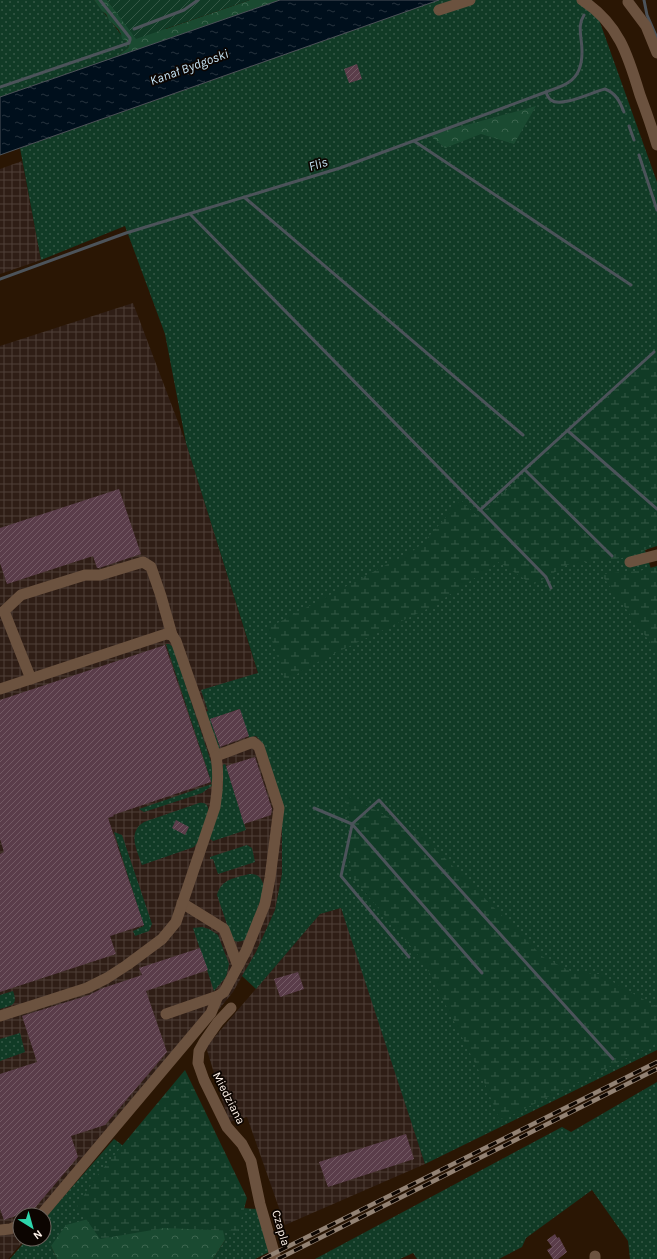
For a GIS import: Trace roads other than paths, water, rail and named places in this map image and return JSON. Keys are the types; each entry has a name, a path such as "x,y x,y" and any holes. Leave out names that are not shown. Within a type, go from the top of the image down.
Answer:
{"street":[{"path":"439,10 470,0"},
{"path":"582,0 604,17 622,42 633,70 657,145"},
{"path":"628,2 646,26 657,53"},
{"path":"630,562 657,555"},
{"path":"0,1016 87,988 107,978 162,939 176,922 215,808 218,790 216,756 176,641 172,636 151,567 143,562 100,575 85,575 21,595 4,611 30,679"},
{"path":"0,689 166,634 172,636"},
{"path":"166,1014 218,996 224,992 246,951 265,904 279,808 259,747 253,742 216,756"},
{"path":"182,902 224,929 238,966"},
{"path":"48,1207 211,1013 218,996"},
{"name":"Miedziana","path":"231,1008 218,1022 204,1042 199,1051 198,1063 204,1080 227,1127 242,1144 251,1160 260,1204"},
{"name":"Czapla","path":"260,1204 276,1259"},
{"path":"0,1230 12,1228"}],"water":[{"name":"Kanał Bydgoski","path":"280,0 439,0 0,155 0,97"}],"waterway":[{"path":"0,87 129,43 130,38 100,0"},
{"path":"134,29 184,10 198,0"},
{"path":"644,0 647,15 657,38"},
{"name":"Flis","path":"0,279 126,233 340,168 563,85 574,78 581,62 582,50 580,27 584,15"},
{"path":"546,92 551,100 562,102 577,99 605,89 615,95 624,112"},
{"path":"629,126 634,140"},
{"path":"414,141 631,285"},
{"path":"639,155 657,210"},
{"path":"244,197 523,435"},
{"path":"190,214 546,577 551,588"},
{"path":"480,510 654,352"},
{"path":"568,431 657,509"},
{"path":"525,470 612,556"},
{"path":"314,808 352,824 379,800 613,1059"},
{"path":"352,824 482,973"},
{"path":"352,825 341,876 409,957"}],"railway":[{"path":"263,1259 657,1062"},
{"path":"278,1259 657,1069"}]}
